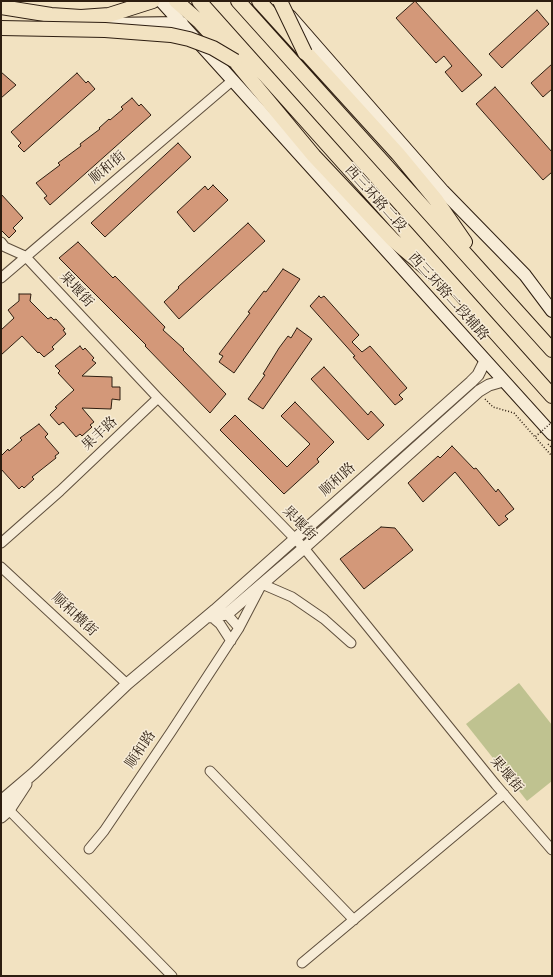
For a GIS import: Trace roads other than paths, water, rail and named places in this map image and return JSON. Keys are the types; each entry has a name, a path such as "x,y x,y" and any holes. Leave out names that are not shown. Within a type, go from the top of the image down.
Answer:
{"highway":[{"path":"1,7 51,15 81,17 109,15 153,1"},
{"path":"176,1 200,22 235,61 314,156 394,240 481,316"},
{"path":"238,1 552,350"},
{"path":"259,1 398,154 436,200 504,296"},
{"path":"280,1 305,53"},
{"name":"西三环路二段","path":"199,2 552,396"},
{"path":"1,28 105,30 171,35 189,39 213,48 235,61"}],"main road":[{"name":"西三环路二段辅路","path":"161,1 552,434"},
{"path":"277,1 444,191 525,274 551,307"},
{"path":"1,25 182,23"}],"street":[{"name":"顺和街","path":"1,278 233,80"},
{"name":"果堰街","path":"1,242 5,246 25,256 158,398 304,548 504,794 552,850"},
{"name":"顺和路","path":"3,807 34,773 127,684 204,617 215,610 478,375 485,361"},
{"name":"顺和路","path":"227,614 304,548 479,391 489,385 503,381"},
{"name":"果丰路","path":"1,544 60,491 158,398"},
{"name":"顺和横街","path":"1,567 127,684"},
{"name":"顺和路","path":"89,849 104,831 239,628 262,584"},
{"path":"262,584 292,597 324,619 351,643"},
{"path":"215,610 227,614 239,628"},
{"path":"204,617 227,614"},
{"path":"204,617 214,618 226,632 230,641"},
{"path":"210,770 354,920"},
{"path":"302,963 504,794"},
{"path":"3,807 172,976"}]}
